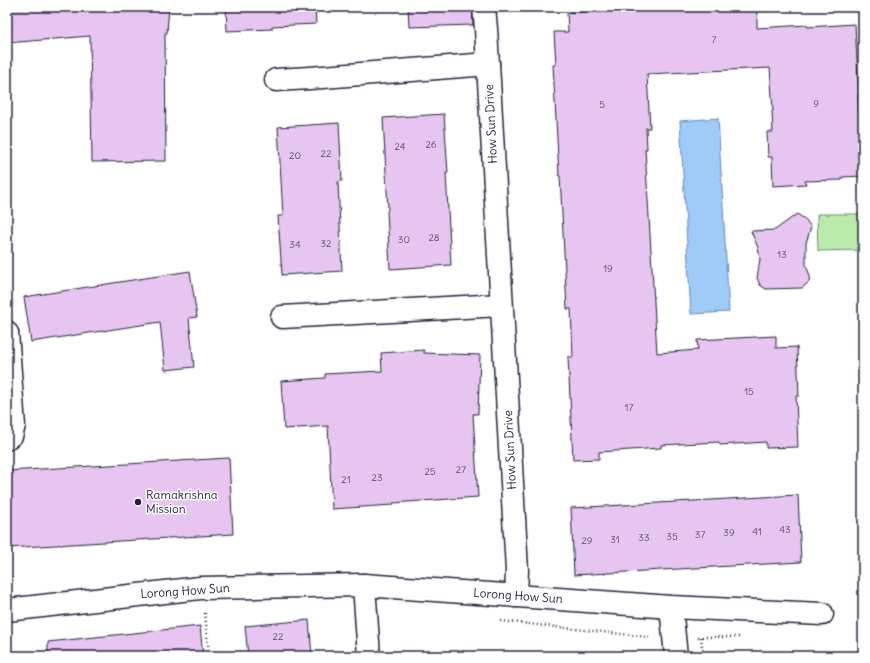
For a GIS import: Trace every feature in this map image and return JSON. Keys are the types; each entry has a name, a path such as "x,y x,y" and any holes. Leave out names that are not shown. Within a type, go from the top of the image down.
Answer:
{"street":[{"name":"How Sun Drive","path":"484,7 517,570 516,596"},
{"path":"276,80 488,64"},
{"path":"282,317 501,305"},
{"path":"364,585 369,656"},
{"name":"Lorong How Sun","path":"7,610 200,588 364,585 671,607 822,614"},
{"path":"671,607 675,647"}],"lane":[{"path":"7,327 11,332 18,426 15,437 7,443"}],"path":[{"path":"200,588 205,608 209,656"},
{"path":"500,621 656,638 675,647 701,637 746,637"},
{"path":"701,637 703,656"}],"green space":[{"path":"817,214 863,214 863,250 818,251"}],"water":[{"path":"718,118 729,312 691,314 680,121"}],"building":[{"path":"7,7 169,7 167,33 165,33 166,161 92,162 90,36 7,43"},
{"path":"226,7 315,7 316,24 272,26 272,29 227,31"},
{"path":"408,7 472,7 473,25 409,27"},
{"path":"656,7 757,7 757,28 855,24 860,143 863,143 863,176 842,177 842,180 805,181 806,184 773,186 772,157 768,157 767,132 773,132 770,68 647,74 650,128 646,128 647,149 645,149 657,353 698,350 697,340 776,336 776,348 797,347 799,396 796,396 798,447 766,448 766,442 720,445 719,442 661,445 661,448 599,452 599,459 573,460 568,357 573,357 571,309 567,309 553,65 556,65 554,32 568,32 567,13"},
{"path":"444,114 448,173 446,173 451,265 390,269 383,118"},
{"path":"339,123 342,181 338,182 342,271 282,275 278,216 283,216 278,127"},
{"path":"797,214 806,220 811,227 806,243 806,265 810,276 809,282 802,288 766,289 760,285 757,278 760,259 758,248 751,231 775,230"},
{"path":"190,271 197,317 189,318 194,367 165,370 160,322 31,342 24,297"},
{"path":"424,350 424,353 480,355 478,414 473,414 478,497 332,509 328,426 284,429 281,381 325,378 325,374 382,371 381,353"},
{"name":"Ramakrishna Mission","path":"229,458 233,534 7,548 7,471"},
{"path":"798,495 801,562 574,575 571,508"},
{"path":"309,620 312,656 248,656 245,626"},
{"path":"200,626 203,656 48,656 48,642"}],"place":[{"name":"Ramakrishna Mission","path":"138,502"}]}
